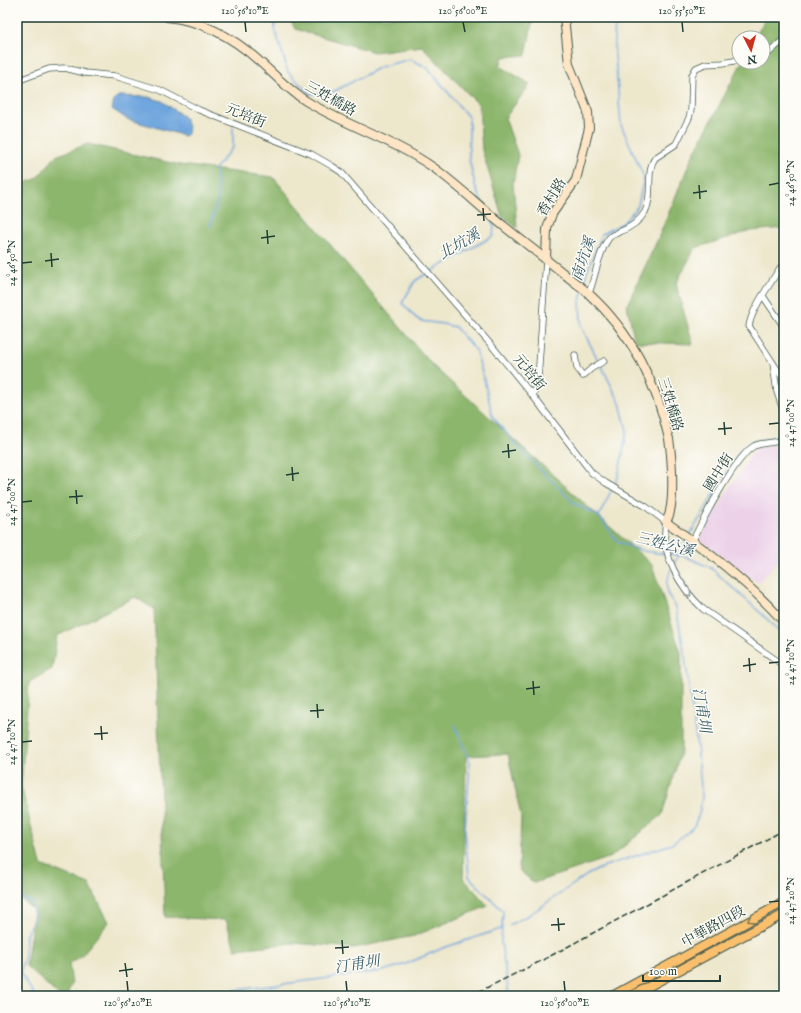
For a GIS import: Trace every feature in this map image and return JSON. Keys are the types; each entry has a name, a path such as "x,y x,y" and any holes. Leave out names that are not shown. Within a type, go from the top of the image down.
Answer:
{"main road":[{"name":"中華路四段","path":"612,996 784,902"},
{"name":"中華路四段","path":"631,996 784,914"}],"street":[{"name":"三姓橋路","path":"168,17 179,18 201,24 221,33 259,60 278,79 305,100 341,120 388,141 434,168 546,260 589,293 617,324 634,348 653,385 664,418 671,450 672,485 670,511 664,531 670,560 680,582 703,609 779,662 784,668"},
{"name":"香村路","path":"533,396 538,380 547,229 552,214 576,180 589,128 588,112 569,64 564,17"},
{"path":"771,51 784,39"},
{"path":"589,293 603,248 609,237 629,228 640,220 649,204 651,168 653,161 655,158 676,144 689,118 691,110 692,74 696,68 705,64 731,62"},
{"name":"元培街","path":"17,82 49,69 65,68 85,73 114,76 160,90 199,110 311,154 341,172 492,346 533,396 592,473 620,492 645,506 666,522"},
{"path":"784,274 780,268 750,320 749,326 784,380"},
{"path":"763,296 784,327"},
{"path":"575,355 577,368 583,376 592,368 604,361"},
{"path":"772,361 777,392 784,414"},
{"name":"國中街","path":"692,542 702,521 738,462 747,451 756,445 784,440"},
{"path":"666,522 765,602 784,622"}],"shaded area":[{"path":"784,443 784,568 777,562 758,583 700,540 730,487 756,448"}],"green space":[{"path":"289,17 530,17 532,24 526,55 503,57 500,66 530,84 505,118 518,155 513,183 517,228 502,216 482,150 479,105 422,46 374,52 295,29"},
{"path":"766,17 784,17 784,228 750,231 695,248 676,284 693,344 635,342 627,305 657,241 692,157 738,70 771,70 771,30 759,30"},
{"path":"88,144 180,165 273,177 433,366 652,565 681,653 681,751 662,815 611,857 534,883 519,870 521,817 508,754 466,756 463,878 488,906 414,936 354,948 294,943 235,949 226,920 165,917 154,609 135,597 57,636 52,669 29,682 21,786 41,865 89,884 109,922 81,956 69,964 72,984 66,996 59,996 26,966 34,911 17,895 17,186 36,179 56,156"}],"water":[{"path":"118,96 148,97 162,101 184,117 189,129 185,136 127,119 112,109 114,100"}],"waterway":[{"name":"北坑溪","path":"274,17 275,29 288,72 310,94 333,92 380,67 410,59 428,68 469,118 469,159 476,189 483,204"},
{"name":"南坑溪","path":"584,286 587,272 602,234 623,223 638,206 644,177 621,125 614,44 615,17"},
{"path":"210,227 218,199 215,169 233,147 233,128"},
{"name":"北坑溪","path":"430,272 493,236 494,226 491,220"},
{"name":"北坑溪","path":"426,274 415,281 402,303 416,318 421,321 455,327 476,351 493,417 518,447 575,504 599,516 618,542 643,551 666,554"},
{"name":"南坑溪","path":"582,292 580,302 581,326 599,362"},
{"name":"南坑溪","path":"601,365 620,403 627,431 618,477 614,486"},
{"name":"汀甫圳","path":"724,478 741,450 751,442 782,436"},
{"name":"南坑溪","path":"599,516 612,489"},
{"name":"汀甫圳","path":"689,536 716,491"},
{"name":"三姓公溪","path":"674,564 687,541"},
{"name":"三姓公溪","path":"670,554 684,556 711,568 765,617 784,637"},
{"name":"汀甫圳","path":"509,925 529,915 587,875 605,866 672,844 694,826 699,814 702,798 698,754 685,657 676,607 667,593 667,582 671,569"},
{"path":"455,725 470,762 465,830 469,877 503,911 501,942 509,996"},
{"path":"17,896 32,903 34,917 26,935 25,956 20,972 35,996"},
{"name":"汀甫圳","path":"211,996 214,993 383,971 406,964 443,948 501,929"}],"railway":[{"path":"470,996 541,961 784,830"}]}
